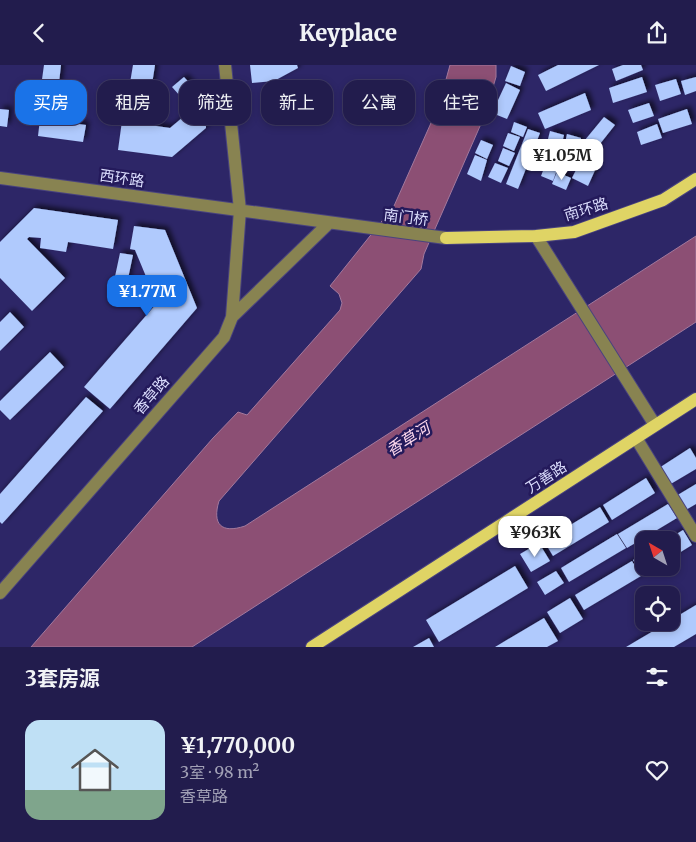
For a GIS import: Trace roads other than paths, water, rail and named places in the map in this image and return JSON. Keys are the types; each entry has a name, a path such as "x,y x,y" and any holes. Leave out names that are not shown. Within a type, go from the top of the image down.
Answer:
{"main road":[{"name":"南环路","path":"446,238 536,235 574,231 663,200 696,179"},
{"name":"万善路","path":"312,647 696,399"}],"street":[{"path":"225,65 240,210 232,317"},
{"name":"西环路","path":"0,177 240,210"},
{"path":"240,210 329,223"},
{"name":"南门桥","path":"329,223 446,238"},
{"name":"香草路","path":"0,593 224,337 232,317 329,223"},
{"path":"536,235 573,297 655,425"},
{"path":"636,438 696,536"}],"water":[{"path":"450,65 496,65 495,80 446,80"},
{"name":"香草河","path":"430,125 480,125 424,254 421,269 219,501 217,516 220,525 224,528 230,529 245,526 696,236 696,322 192,647 31,647 213,438 238,412 247,415 340,310 342,303 339,294 330,286 394,206"}]}
